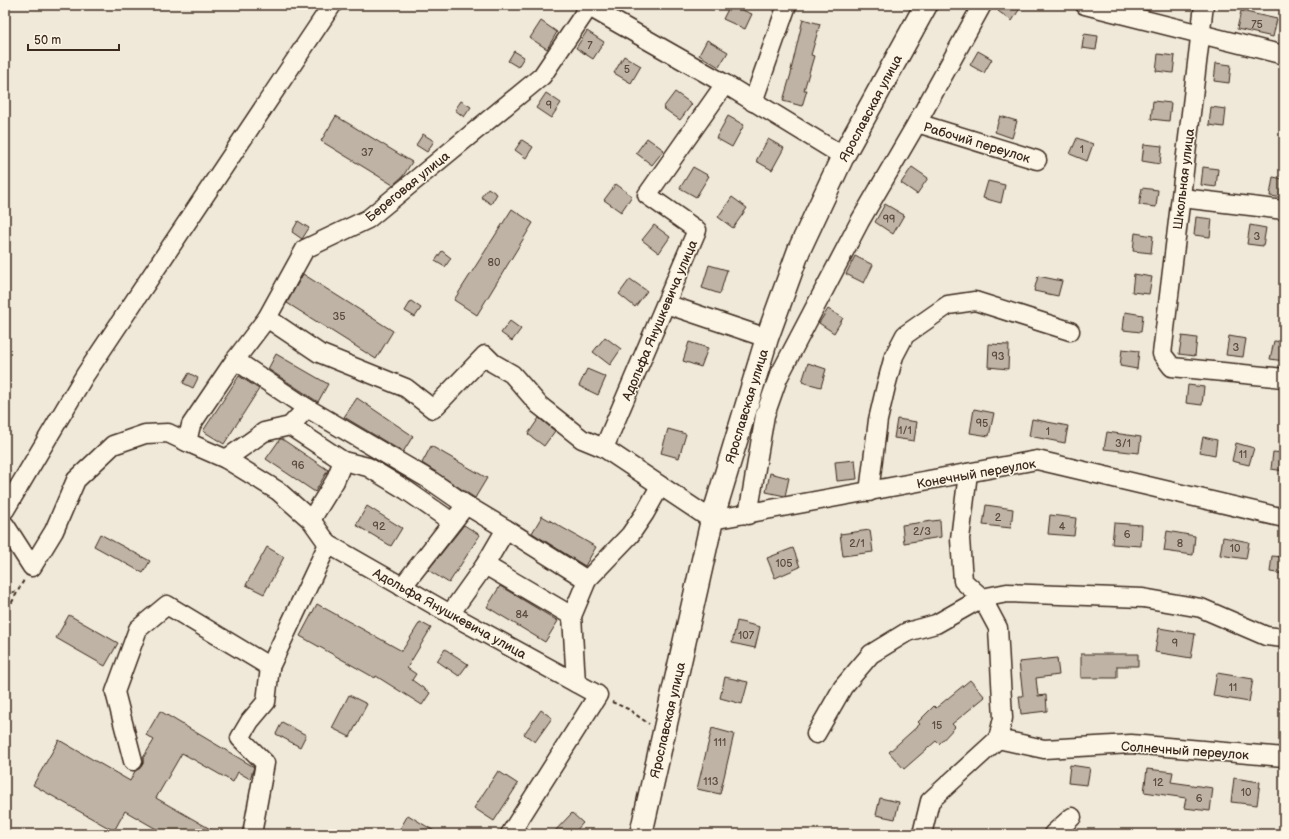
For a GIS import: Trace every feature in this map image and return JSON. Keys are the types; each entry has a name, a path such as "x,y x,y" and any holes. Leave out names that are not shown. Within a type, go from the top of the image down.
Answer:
{"main road":[{"name":"Ярославская улица","path":"641,834 712,520 767,338 799,250 843,156 926,5"}],"street":[{"path":"5,510 85,375 332,5"},
{"path":"588,5 726,84 843,156"},
{"name":"Береговая улица","path":"189,434 235,360 267,318 306,249 368,220 542,76 588,5"},
{"path":"753,102 787,5"},
{"path":"748,515 766,415 778,378 860,221 917,123 982,5"},
{"path":"1085,5 1284,55"},
{"name":"Школьная улица","path":"1204,5 1182,198 1162,354 1172,368 1284,378"},
{"name":"Адольфа Янушкевича улица","path":"604,448 697,230 647,195 726,84"},
{"name":"Рабочий переулок","path":"917,123 1037,160"},
{"path":"1182,198 1284,210"},
{"path":"869,492 878,420 894,356 905,335 948,305 975,301 1070,331"},
{"path":"666,304 767,338"},
{"path":"267,318 319,353 406,388 433,409 485,355 493,363 512,374 539,405 582,439 604,448 712,520"},
{"path":"235,360 307,408 430,480 466,505 587,580"},
{"path":"226,459 264,432 290,426 307,408"},
{"path":"290,426 343,461 368,467 406,490 452,522"},
{"path":"5,525 32,567 54,531 76,480 113,445 145,434 189,434"},
{"name":"Адольфа Янушкевича улица","path":"189,434 278,491 311,520 328,544 450,614 598,695"},
{"name":"Конечный переулок","path":"712,520 748,515 1037,460 1284,518"},
{"path":"311,520 335,481 343,461"},
{"path":"922,834 930,800 998,739 1003,718 998,628 982,598 963,581 960,539 968,473"},
{"path":"576,683 572,616 587,580 630,535 660,486"},
{"path":"402,587 466,505"},
{"path":"450,614 485,565 506,529"},
{"path":"252,834 265,763 240,738 250,721 266,702 270,668 328,544"},
{"path":"485,565 572,616"},
{"path":"816,734 843,687 871,654 908,632 936,624 982,598 1007,593 1143,598 1201,608 1266,636 1284,638"},
{"path":"132,761 115,692 138,629 167,605 270,668"},
{"path":"510,834 598,695"},
{"name":"Солнечный переулок","path":"998,739 1044,749 1131,744 1284,757"},
{"path":"1052,834 1072,817"}],"path":[{"path":"5,615 17,590 32,567"},
{"path":"5,595 17,590"},
{"path":"598,695 628,709 664,734"}],"building":[{"path":"730,5 752,14 745,29 723,19"},
{"path":"1002,5 1022,5 1012,21 998,11"},
{"path":"1241,11 1277,19 1273,37 1237,29"},
{"path":"803,19 820,24 811,55 814,56 804,90 807,90 802,106 783,101 792,70"},
{"path":"541,21 557,32 547,49 530,38"},
{"path":"587,31 604,42 593,59 576,48"},
{"path":"1084,34 1098,36 1096,50 1082,48"},
{"path":"707,40 728,52 719,67 699,55"},
{"path":"514,51 524,57 518,67 508,61"},
{"path":"978,51 992,59 984,73 970,65"},
{"path":"1158,54 1175,56 1173,73 1156,71"},
{"path":"624,56 641,66 631,83 614,73"},
{"path":"1216,63 1231,65 1229,83 1214,81"},
{"path":"675,92 692,104 680,120 663,108"},
{"path":"546,93 561,103 551,118 536,108"},
{"path":"461,101 471,107 464,117 455,110"},
{"path":"1153,101 1171,103 1169,121 1151,119"},
{"path":"1211,107 1226,109 1224,127 1209,125"},
{"path":"336,116 412,162 403,176 393,185 321,141"},
{"path":"728,116 744,125 732,147 716,138"},
{"path":"1000,116 1017,121 1012,138 995,132"},
{"path":"423,134 434,141 427,152 416,145"},
{"path":"647,138 664,150 652,165 636,153"},
{"path":"1077,138 1093,144 1087,161 1070,154"},
{"path":"768,139 784,148 772,170 756,161"},
{"path":"522,140 533,147 526,158 515,150"},
{"path":"1144,144 1162,146 1160,164 1142,161"},
{"path":"693,167 709,176 696,197 680,188"},
{"path":"912,167 928,178 917,194 901,183"},
{"path":"1203,167 1218,169 1216,187 1201,185"},
{"path":"1273,177 1284,179 1284,198 1270,196"},
{"path":"988,181 1005,185 1001,203 983,198"},
{"path":"616,184 632,196 621,212 604,200"},
{"path":"488,188 497,194 491,204 481,197"},
{"path":"1142,188 1158,190 1156,207 1139,205"},
{"path":"732,197 747,208 733,228 718,217"},
{"path":"885,204 904,215 893,234 875,222"},
{"path":"512,209 533,223 477,315 454,300"},
{"path":"1196,217 1212,219 1210,237 1194,235"},
{"path":"298,221 309,228 302,239 292,232"},
{"path":"654,225 670,237 659,253 642,240"},
{"path":"1250,225 1266,228 1263,246 1247,244"},
{"path":"1135,233 1153,236 1151,253 1133,251"},
{"path":"442,251 451,258 445,267 435,261"},
{"path":"855,256 873,265 864,283 846,274"},
{"path":"709,265 727,270 720,294 702,288"},
{"path":"303,274 393,331 376,359 287,303"},
{"path":"1134,274 1152,277 1149,294 1132,292"},
{"path":"1038,276 1062,281 1058,296 1034,291"},
{"path":"630,279 647,291 635,307 619,294"},
{"path":"411,301 421,308 415,317 405,311"},
{"path":"828,309 843,318 834,333 819,323"},
{"path":"1125,312 1143,315 1141,332 1123,330"},
{"path":"510,321 521,329 512,341 501,333"},
{"path":"1182,336 1197,338 1195,356 1179,354"},
{"path":"1229,336 1246,339 1243,357 1226,355"},
{"path":"605,337 621,349 610,365 593,352"},
{"path":"1274,341 1284,342 1284,361 1270,359"},
{"path":"689,342 708,348 701,367 683,361"},
{"path":"989,344 1009,345 1008,369 988,367"},
{"path":"1122,349 1139,351 1137,369 1120,366"},
{"path":"276,354 328,384 318,402 268,369"},
{"path":"808,363 826,369 821,387 802,382"},
{"path":"587,369 606,377 598,395 579,386"},
{"path":"189,373 198,378 193,388 183,383"},
{"path":"239,376 259,389 224,444 203,431"},
{"path":"1188,385 1204,387 1202,405 1186,403"},
{"path":"357,398 413,436 403,452 344,417"},
{"path":"974,409 994,413 989,436 970,433"},
{"path":"539,418 555,431 544,446 528,434"},
{"path":"897,419 917,422 914,441 894,438"},
{"path":"1032,419 1068,426 1065,443 1029,436"},
{"path":"668,429 686,434 679,458 661,453"},
{"path":"1107,432 1141,437 1139,453 1104,449"},
{"path":"1203,437 1217,440 1215,455 1200,452"},
{"path":"280,439 328,470 315,492 266,459"},
{"path":"1236,443 1254,448 1249,465 1232,461"},
{"path":"431,446 487,478 475,498 422,463"},
{"path":"1273,452 1284,453 1284,471 1271,469"},
{"path":"855,460 857,479 837,481 835,462"},
{"path":"770,473 789,478 785,496 766,492"},
{"path":"986,505 1013,509 1011,528 983,525"},
{"path":"367,506 402,528 391,546 356,525"},
{"path":"1050,515 1076,518 1074,536 1048,534"},
{"path":"542,516 596,547 585,566 532,533"},
{"path":"940,520 941,537 904,543 902,525"},
{"path":"1114,523 1142,525 1141,546 1112,544"},
{"path":"464,525 480,535 449,583 428,570"},
{"path":"870,530 873,552 843,556 840,534"},
{"path":"1167,531 1195,536 1193,555 1164,551"},
{"path":"100,534 150,561 143,573 94,546"},
{"path":"1223,537 1249,542 1246,559 1220,555"},
{"path":"267,547 284,557 264,594 246,585"},
{"path":"793,548 800,567 775,578 767,558"},
{"path":"1272,556 1284,557 1284,574 1270,572"},
{"path":"500,586 558,621 545,642 487,607"},
{"path":"317,604 402,651 420,622 431,628 407,668 416,674 412,680 430,693 422,705 376,676 375,678 300,636"},
{"path":"69,615 118,643 105,666 56,638"},
{"path":"737,621 760,627 755,648 732,643"},
{"path":"1159,628 1195,634 1191,658 1155,652"},
{"path":"445,649 468,664 459,676 437,661"},
{"path":"1081,654 1138,654 1138,666 1117,666 1117,678 1081,678"},
{"path":"1057,658 1059,675 1036,678 1038,696 1046,695 1047,711 1021,714 1019,696 1023,696 1019,662"},
{"path":"1217,673 1253,679 1249,702 1213,696"},
{"path":"725,677 748,682 742,704 720,698"},
{"path":"970,680 985,697 952,724 955,727 939,744 936,741 904,769 889,752 920,724 918,722 934,706 936,708"},
{"path":"349,695 367,704 350,737 332,728"},
{"path":"541,710 552,718 535,742 524,734"},
{"path":"160,711 254,767 250,779 238,772 233,782 182,753 156,798 219,834 165,834 125,811 114,831 33,785 59,740 130,781 135,771 143,764 143,758 154,740 146,735"},
{"path":"282,722 306,735 300,747 276,734"},
{"path":"712,728 734,734 720,794 697,789"},
{"path":"1070,765 1090,768 1087,785 1068,783"},
{"path":"1147,769 1173,772 1171,782 1213,788 1210,811 1184,808 1186,798 1144,792"},
{"path":"498,771 518,784 494,821 474,808"},
{"path":"1234,778 1260,782 1257,805 1231,802"},
{"path":"880,798 899,802 895,819 876,815"},
{"path":"572,813 583,823 573,834 552,834"},
{"path":"408,815 439,834 397,834"}]}
